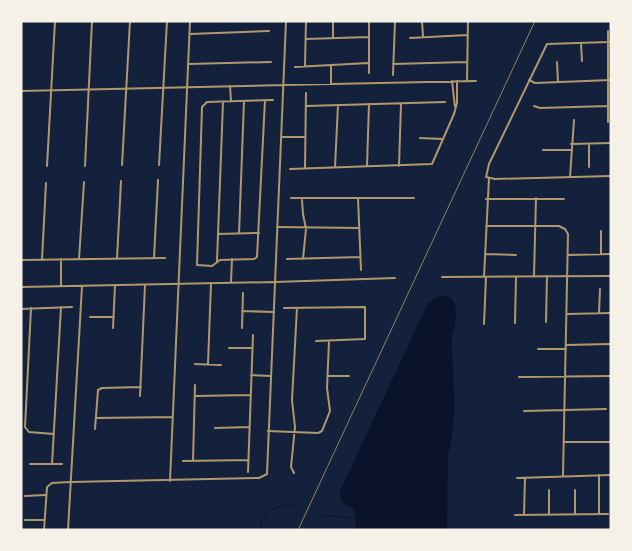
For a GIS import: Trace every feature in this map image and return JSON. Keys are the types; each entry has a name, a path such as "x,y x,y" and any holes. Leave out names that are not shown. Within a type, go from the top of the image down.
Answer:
{"street":[{"path":"47,166 55,21"},
{"path":"85,166 92,21"},
{"path":"122,165 130,21"},
{"path":"159,165 167,21"},
{"path":"170,481 190,21"},
{"path":"44,530 48,485 71,482 170,481 259,478 266,476 272,376 286,21"},
{"path":"305,66 306,21"},
{"path":"333,21 333,38"},
{"path":"369,21 369,73"},
{"path":"392,75 395,21"},
{"path":"422,21 423,37"},
{"path":"467,81 468,21"},
{"path":"190,34 269,31"},
{"path":"608,31 608,122"},
{"path":"410,38 467,35"},
{"path":"306,39 369,37"},
{"path":"484,324 488,164 547,44 608,42"},
{"path":"581,43 582,61"},
{"path":"188,64 271,62"},
{"path":"393,64 467,62"},
{"path":"556,62 558,82"},
{"path":"294,67 368,64"},
{"path":"331,65 331,84"},
{"path":"529,80 535,83 609,80"},
{"path":"452,81 455,108"},
{"path":"290,168 432,164 457,103 457,81"},
{"path":"21,91 476,81"},
{"path":"230,86 231,101"},
{"path":"305,168 306,93"},
{"path":"265,100 260,233 257,257 254,259 217,261 212,266 197,265 198,181 204,104 231,101 244,101 265,100 273,100"},
{"path":"238,234 244,101"},
{"path":"217,261 223,102"},
{"path":"306,106 445,102"},
{"path":"367,166 369,104"},
{"path":"399,166 401,104"},
{"path":"335,167 338,105"},
{"path":"534,106 540,108 608,106"},
{"path":"570,178 574,120"},
{"path":"282,137 305,137"},
{"path":"420,138 442,140"},
{"path":"571,144 611,143"},
{"path":"589,144 589,167"},
{"path":"543,150 571,150"},
{"path":"488,177 570,178 611,176"},
{"path":"154,258 158,180"},
{"path":"117,258 121,181"},
{"path":"79,259 84,182"},
{"path":"42,260 46,183"},
{"path":"291,198 414,198"},
{"path":"358,198 361,270"},
{"path":"534,276 536,198"},
{"path":"302,199 306,229 303,259"},
{"path":"486,199 564,199"},
{"path":"486,226 559,226 565,229 568,234 563,475"},
{"path":"277,227 306,229 359,228"},
{"path":"601,231 601,254"},
{"path":"218,234 260,233"},
{"path":"485,254 516,255"},
{"path":"568,255 611,254"},
{"path":"287,259 360,257"},
{"path":"21,260 165,258"},
{"path":"232,259 232,283"},
{"path":"61,260 61,286"},
{"path":"546,322 547,276"},
{"path":"442,277 611,276"},
{"path":"515,323 516,277"},
{"path":"21,287 395,278"},
{"path":"208,364 211,283"},
{"path":"113,328 115,285"},
{"path":"140,396 145,285"},
{"path":"68,530 82,286"},
{"path":"599,313 600,290"},
{"path":"242,328 243,293"},
{"path":"21,308 72,307"},
{"path":"284,308 365,307 365,339 316,341"},
{"path":"31,308 26,429 32,433 54,434"},
{"path":"52,464 61,308"},
{"path":"294,473 292,461 295,432 292,400 297,308"},
{"path":"242,311 274,312"},
{"path":"567,314 611,313"},
{"path":"90,316 114,318"},
{"path":"248,472 252,335"},
{"path":"268,431 320,432 330,412 329,341"},
{"path":"566,345 611,344"},
{"path":"230,348 252,348"},
{"path":"538,349 566,349"},
{"path":"195,364 222,365"},
{"path":"251,375 272,376"},
{"path":"328,376 349,376"},
{"path":"519,377 611,376"},
{"path":"193,461 195,385"},
{"path":"96,428 98,390 102,388 141,387"},
{"path":"195,396 250,395"},
{"path":"524,411 606,409"},
{"path":"96,418 173,417"},
{"path":"215,428 249,427"},
{"path":"564,442 611,442"},
{"path":"183,461 248,460"},
{"path":"30,464 62,464"},
{"path":"517,478 563,475 611,475"},
{"path":"599,475 599,514"},
{"path":"524,515 525,478"},
{"path":"549,490 549,514"},
{"path":"575,490 575,514"},
{"path":"25,496 46,495"},
{"path":"515,515 608,514"},
{"path":"25,520 45,520"}],"water":[{"path":"439,296 450,297 455,305 456,315 452,336 454,411 448,455 447,530 352,530 356,526 355,513 342,502 339,493 428,303"}],"waterway":[{"path":"260,530 264,518 271,510 276,507 294,506"},
{"path":"317,515 356,518"}],"railway":[{"path":"298,530 535,21"}]}
